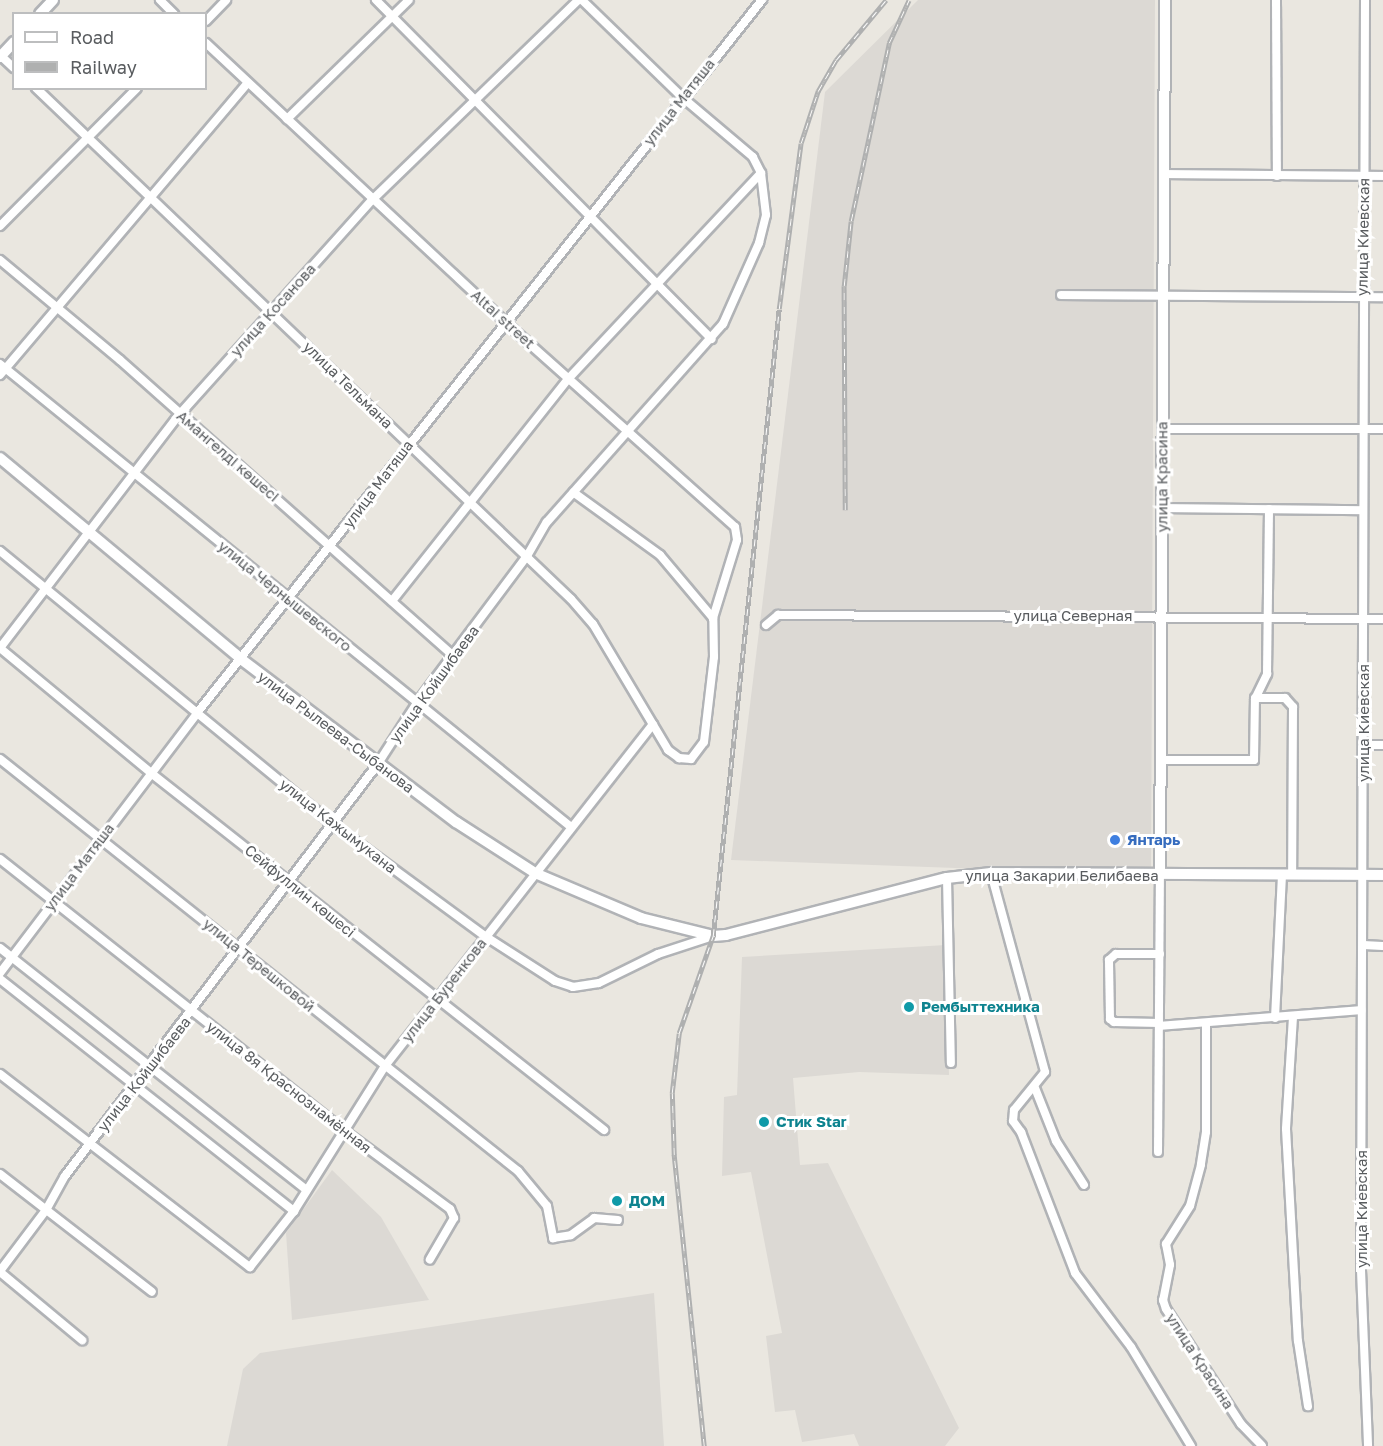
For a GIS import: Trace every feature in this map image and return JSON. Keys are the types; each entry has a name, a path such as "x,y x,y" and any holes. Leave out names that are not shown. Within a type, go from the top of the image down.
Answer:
{"street":[{"path":"42,12 53,0"},
{"path":"160,0 172,12"},
{"path":"207,20 226,0"},
{"path":"376,0 712,339"},
{"path":"287,119 409,0"},
{"path":"392,601 569,378 761,173 753,157 682,98 580,0"},
{"name":"улица Косанова","path":"0,648 179,415 272,311 373,199 474,99 580,0"},
{"name":"улица Матяша","path":"0,973 197,713 332,546 408,445 762,0"},
{"name":"улица Красина","path":"1158,1152 1165,0"},
{"path":"1276,0 1276,176"},
{"name":"улица Киевская","path":"1365,0 1361,429 1364,619 1361,1270 1368,1446"},
{"path":"12,44 0,56 12,66"},
{"name":"Altai street","path":"207,44 505,322 735,527 737,540 713,618 714,657 704,742 700,752 691,759 679,758"},
{"path":"2,369 58,309 248,83"},
{"name":"улица Тельмана","path":"38,90 527,556 593,624 668,750 679,758"},
{"path":"0,226 135,90"},
{"name":"улица Койшибаева","path":"0,1272 46,1210 65,1176 240,948 287,880 377,765 417,703 527,556 547,522 723,324 759,243 766,216 761,173"},
{"path":"1164,174 1383,176"},
{"name":"Амангелді көшесі","path":"0,260 332,546 453,656"},
{"path":"1061,295 1383,297"},
{"name":"улица Чернышевского","path":"2,369 571,827"},
{"path":"1162,429 1383,429"},
{"name":"улица Рылеева-Сыбанова","path":"0,458 241,659 377,765 536,873 641,918 713,936"},
{"path":"573,492 660,555 713,618"},
{"path":"1163,508 1362,510"},
{"path":"1161,760 1254,760 1255,698 1268,674 1269,509"},
{"name":"улица Кажымукана","path":"0,551 331,823 485,936 555,981 573,987 599,983 657,954 713,936"},
{"name":"улица Северная","path":"766,625 778,615 1383,619"},
{"name":"Сейфуллин көшесі","path":"0,648 435,999 604,1130"},
{"path":"1255,698 1285,698 1293,707 1287,875 1275,1018"},
{"name":"улица Буренкова","path":"89,1145 250,1266 294,1211 385,1066 435,999 652,724"},
{"path":"1364,745 1383,745"},
{"name":"улица Терешковой","path":"0,759 518,1171 547,1206 553,1239 571,1235 594,1218 618,1220"},
{"name":"улица 8я Краснознамённая","path":"0,859 343,1130 450,1209 454,1218 430,1259"},
{"path":"991,873 1046,1072 1012,1115 1071,1263 1131,1347 1191,1446"},
{"name":"улица Закарии Белибаева","path":"713,936 854,904 947,878 991,873 1383,875"},
{"path":"947,878 951,1064"},
{"path":"1363,945 1383,946"},
{"path":"0,948 306,1191"},
{"path":"1160,954 1116,954 1108,960 1110,1019 1114,1022 1206,1024 1361,1010"},
{"path":"0,979 136,1084 294,1211"},
{"path":"1293,1017 1286,1129 1298,1341 1308,1406"},
{"name":"улица Красина","path":"1206,1024 1206,1132 1201,1165 1190,1206 1166,1244 1170,1265 1164,1300 1166,1309 1241,1424 1262,1446"},
{"path":"0,1074 89,1145"},
{"path":"1035,1088 1056,1141 1084,1185"},
{"path":"0,1174 152,1292"},
{"path":"0,1272 82,1340"}],"shaded area":[{"path":"918,0 1155,0 1151,875 731,860 825,92"},
{"path":"946,945 949,1075 859,1072 793,1078 800,1165 828,1163 959,1428 945,1446 859,1446 854,1434 802,1442 795,1410 775,1412 766,1336 782,1333 751,1172 722,1176 724,1097 737,1095 742,957"},
{"path":"332,1170 381,1217 429,1300 292,1320 286,1233"},
{"path":"654,1293 664,1446 227,1446 243,1369 260,1353"}],"railway":[{"path":"704,1446 674,1155 672,1093 679,1033 713,936 779,309 801,143 818,91 836,60 886,0"},
{"path":"845,510 844,286 851,221 889,43 909,0"}],"place":[{"name":"Янтарь","path":"1115,840"},
{"name":"Рембыттехника","path":"909,1007"},
{"name":"Стик Star","path":"764,1122"},
{"name":"ДОМ","path":"617,1201"}]}
